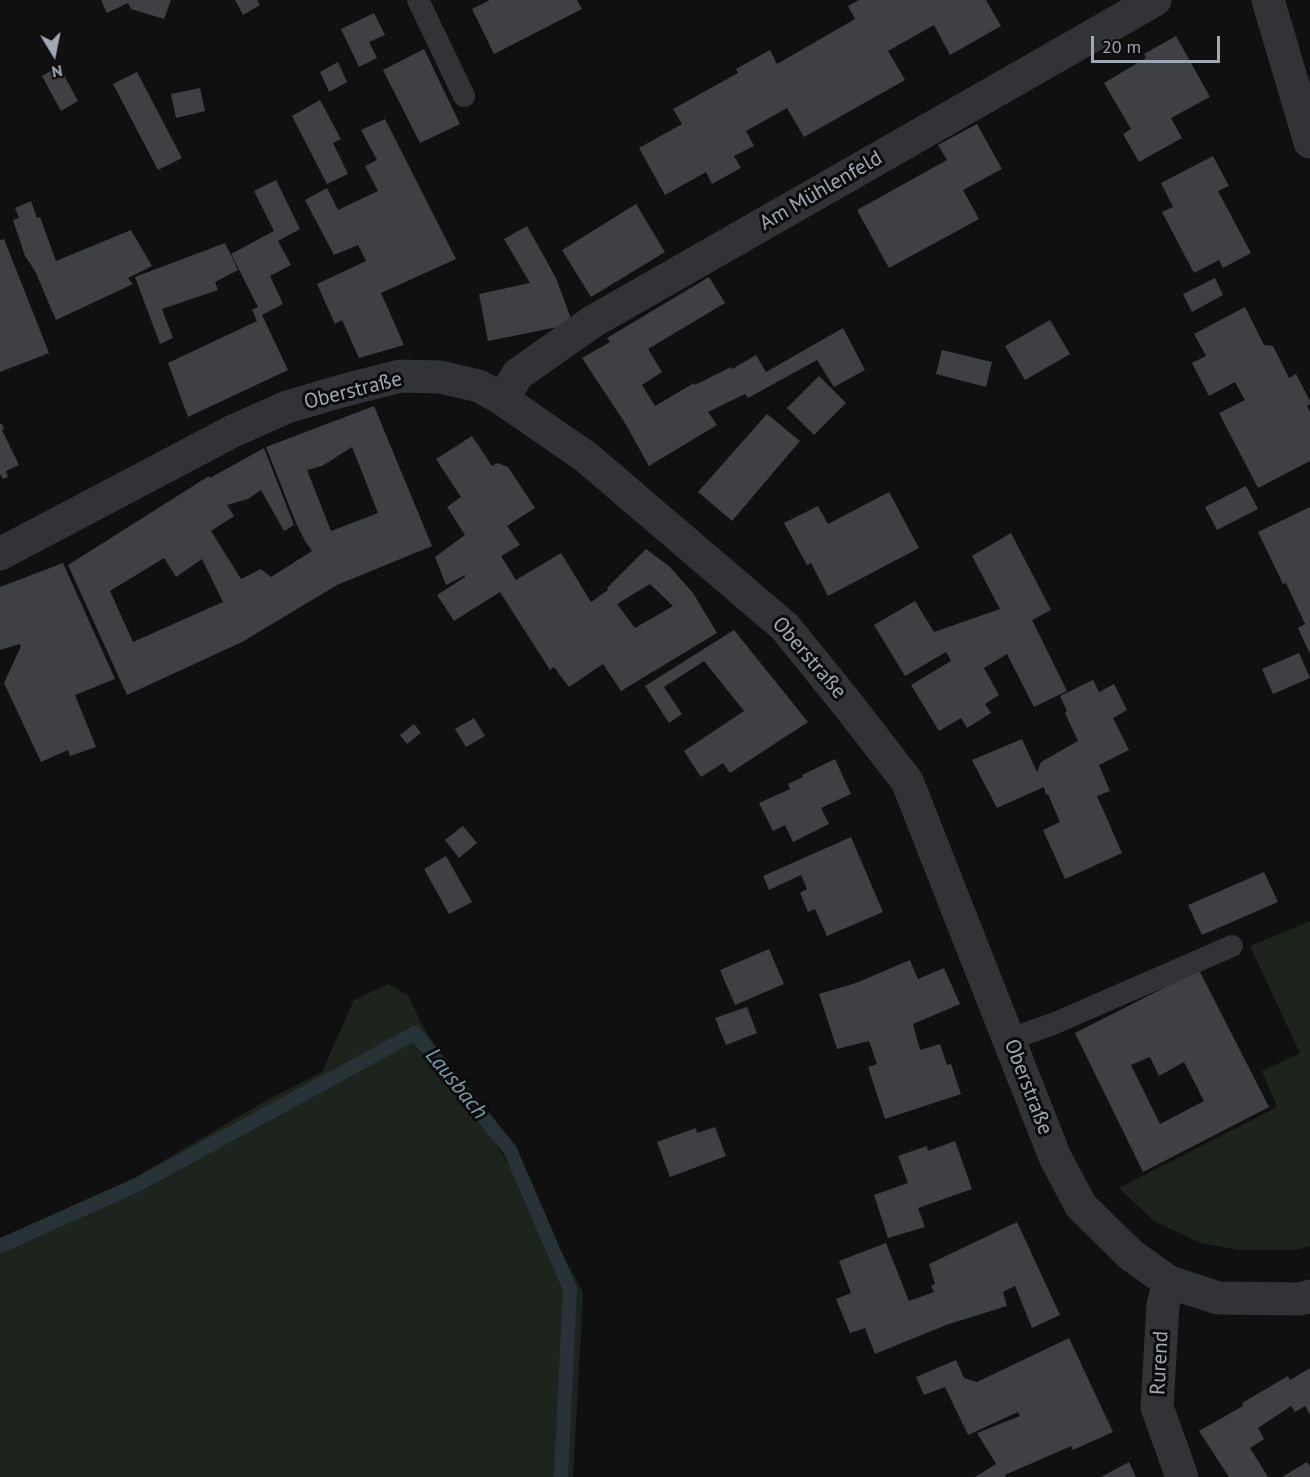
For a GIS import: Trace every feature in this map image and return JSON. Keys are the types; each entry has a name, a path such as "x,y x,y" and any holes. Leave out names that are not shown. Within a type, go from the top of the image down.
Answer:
{"street":[{"name":"Am Mühlenfeld","path":"502,399 518,374 592,322 1155,0"},
{"path":"1268,0 1310,142"},
{"name":"Oberstraße","path":"0,554 76,516 202,447 286,407 400,376 440,377 459,381 478,386 502,399 586,457 785,627 845,700 907,782 1055,1157 1081,1206 1131,1255 1169,1282 1218,1298 1300,1299 1310,1296"},
{"name":"Rurend","path":"1169,1282 1163,1305 1157,1407 1182,1477"}],"lane":[{"path":"418,0 464,96"},
{"path":"1010,1039 1053,1024 1232,946"}],"shaded area":[{"path":"1310,921 1310,1246 1295,1250 1240,1250 1201,1243 1154,1221 1119,1188 1277,1107 1262,1071 1300,1053 1250,946"},
{"path":"388,984 408,995 420,1021 558,1245 583,1293 573,1477 0,1477 0,1238 134,1178 267,1100 322,1072 354,1000"}],"building":[{"path":"101,0 171,0 164,19 131,9 128,3 107,13"},
{"path":"235,0 257,0 260,5 243,15"},
{"path":"490,0 577,0 582,9 494,54 472,9"},
{"path":"859,0 986,0 1001,26 950,55 934,25 888,51 905,80 804,137 787,108 746,131 754,146 734,156 741,168 712,184 706,172 665,195 639,148 682,124 673,109 738,73 736,69 770,50 777,64 855,19 848,6"},
{"path":"374,13 385,35 369,42 377,58 359,67 341,29"},
{"path":"1176,36 1210,97 1171,118 1182,138 1139,162 1123,134 1131,129 1104,83 1146,58 1144,54"},
{"path":"424,49 460,124 420,143 383,70"},
{"path":"338,62 347,82 329,92 320,72"},
{"path":"59,66 78,101 61,111 42,76"},
{"path":"137,72 182,158 158,170 113,84"},
{"path":"200,88 205,111 176,118 171,94"},
{"path":"320,100 341,139 333,143 348,174 327,184 292,116"},
{"path":"385,119 456,259 381,293 404,345 359,358 342,320 335,324 317,284 366,261 358,245 334,255 305,200 327,188 338,210 378,191 365,166 377,160 361,130"},
{"path":"977,124 1002,169 963,190 979,219 889,268 857,210 947,160 938,145"},
{"path":"1213,156 1229,186 1218,191 1251,253 1223,268 1219,260 1194,273 1162,212 1173,207 1161,183"},
{"path":"276,180 300,229 278,241 291,265 270,276 283,304 262,315 288,370 188,417 168,363 257,321 252,310 258,307 231,254 274,231 254,191"},
{"path":"31,201 37,218 40,217 56,261 131,230 152,266 128,278 133,284 56,320 35,271 25,256 13,220 19,218 15,208"},
{"path":"636,204 665,252 591,297 562,250"},
{"path":"527,226 556,278 573,324 488,341 479,294 530,283 504,239"},
{"path":"4,239 49,353 0,372 0,240"},
{"path":"225,243 238,270 215,282 218,290 162,309 173,338 160,344 135,277"},
{"path":"709,277 725,303 648,349 662,372 642,385 655,406 694,383 695,385 731,367 732,369 756,355 766,372 843,328 865,370 834,387 817,360 748,398 745,394 708,412 717,425 649,466 625,423 582,358 610,342 607,338"},
{"path":"1215,278 1223,295 1192,312 1183,294"},
{"path":"1245,307 1264,345 1273,346 1289,378 1296,374 1310,401 1307,406 1310,412 1310,461 1258,488 1219,413 1245,400 1235,382 1209,396 1192,363 1206,356 1194,334"},
{"path":"1050,320 1070,354 1025,380 1005,346"},
{"path":"942,350 992,362 986,387 936,374"},
{"path":"819,376 846,403 814,435 787,408"},
{"path":"374,406 432,546 337,585 242,642 127,695 68,565 209,476 210,478 264,448 294,525 284,531 261,490 248,499 227,505 234,516 211,531 241,579 261,569 271,577 312,551 296,523 266,447","holes":["352,447 378,513 331,531 307,470 322,466","164,558 176,577 202,559 223,602 133,642 110,591"]},
{"path":"767,414 800,441 732,521 698,492"},
{"path":"0,424 2,424 4,429 2,430 19,465 6,471 8,477 3,479 0,474"},
{"path":"472,436 492,466 497,463 508,467 535,508 507,526 520,545 501,556 516,580 561,553 591,602 608,590 607,588 646,549 669,566 693,593 717,633 621,691 603,664 569,687 554,667 550,670 500,592 454,621 437,595 465,575 446,585 435,557 465,535 447,507 461,497 436,459","holes":["650,584 673,606 635,628 617,604"]},
{"path":"1246,486 1258,509 1217,530 1205,507"},
{"path":"889,492 919,548 828,596 811,563 807,565 784,523 818,506 828,524"},
{"path":"1310,507 1310,654 1298,628 1305,624 1258,532"},
{"path":"1011,533 1051,610 1032,620 1067,691 1034,707 1007,654 984,668 999,695 985,704 991,713 967,728 961,718 939,731 911,685 951,661 946,652 905,676 874,625 915,601 934,632 1000,609 972,556"},
{"path":"63,563 115,679 75,695 96,747 70,756 68,750 41,762 4,683 21,646 20,644 0,650 0,587"},
{"path":"734,630 808,722 730,773 723,763 701,777 684,751 744,711 704,661 664,687 682,714 669,723 645,686"},
{"path":"1299,653 1310,678 1273,694 1262,669"},
{"path":"1093,680 1099,692 1114,684 1127,710 1113,718 1129,750 1099,765 1110,791 1097,796 1122,853 1065,879 1043,830 1060,822 1044,787 997,808 972,760 1022,739 1037,772 1041,762 1078,741 1060,696"},
{"path":"474,718 485,736 466,747 455,729"},
{"path":"414,724 421,733 407,744 400,735"},
{"path":"835,759 851,794 821,808 829,824 793,842 785,825 773,831 759,803 790,789 788,784"},
{"path":"463,826 477,843 459,858 445,840"},
{"path":"851,837 883,912 827,936 815,909 808,912 800,893 807,889 801,875 769,890 763,876"},
{"path":"446,856 472,902 449,914 424,869"},
{"path":"1264,872 1278,902 1202,935 1188,905"},
{"path":"769,949 784,984 735,1005 720,970"},
{"path":"910,960 918,979 944,968 960,1004 913,1024 920,1050 940,1044 947,1065 951,1064 961,1094 885,1119 868,1067 877,1064 869,1041 837,1049 819,994 856,983"},
{"path":"1199,970 1269,1107 1143,1172 1075,1033","holes":["1150,1057 1159,1076 1184,1062 1204,1101 1160,1124 1131,1065"]},
{"path":"747,1007 757,1033 726,1045 715,1018"},
{"path":"715,1127 726,1156 670,1177 657,1142 696,1128 697,1133"},
{"path":"955,1141 972,1189 918,1208 925,1227 888,1238 874,1195 908,1183 898,1156 927,1146 928,1151"},
{"path":"1017,1222 1060,1315 1032,1328 1015,1286 1003,1292 1007,1306 946,1325 875,1354 865,1328 850,1333 836,1299 851,1293 839,1261 886,1243 909,1301 934,1292 931,1286 935,1284 929,1264"},
{"path":"1069,1338 1113,1432 1073,1450 1071,1446 1005,1475 1006,1477 975,1477 996,1464 977,1433 1020,1416 1018,1412 968,1435 945,1387 924,1395 916,1377 956,1360 964,1378 977,1382"},
{"path":"1310,1368 1310,1415 1305,1406 1295,1412 1291,1406 1258,1428 1264,1439 1250,1448 1268,1477 1229,1477 1199,1431 1243,1406 1242,1403 1288,1376 1290,1380"},
{"path":"1129,1462 1136,1477 1101,1477"},
{"path":"1307,1462 1310,1467 1310,1477 1282,1477"}],"waterway":[{"name":"Lausbach","path":"0,1246 137,1185 415,1033 510,1150 570,1289 561,1477"}]}
